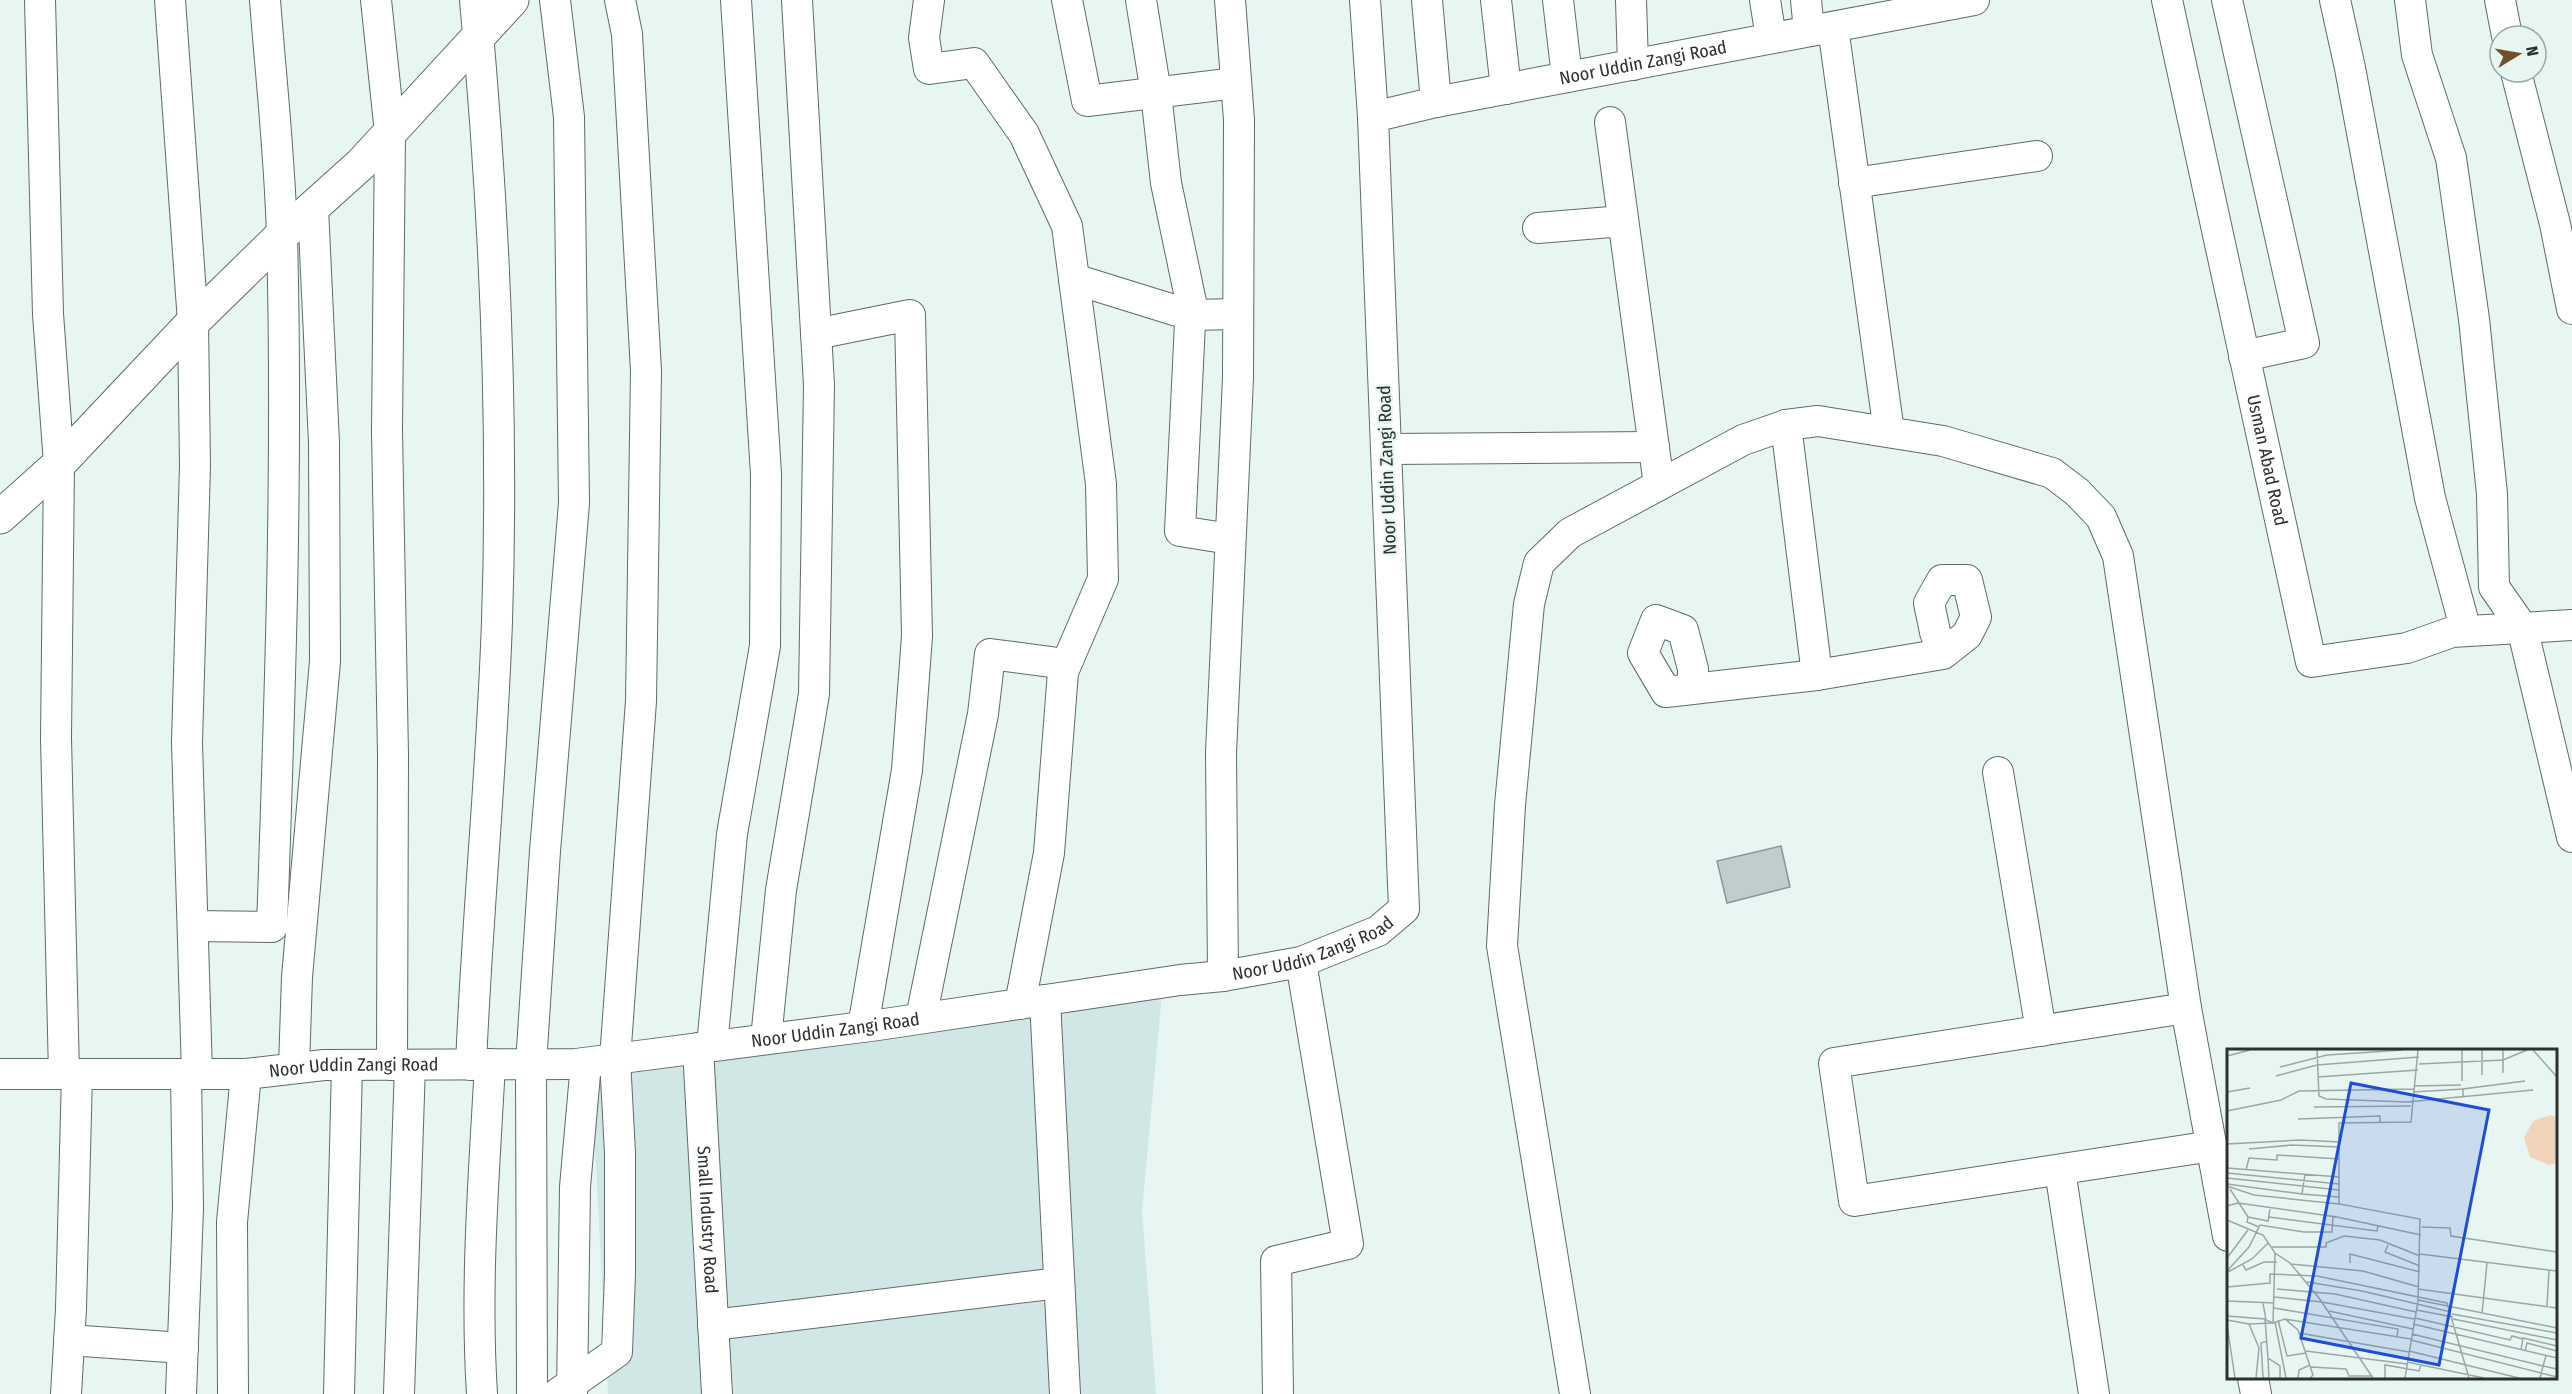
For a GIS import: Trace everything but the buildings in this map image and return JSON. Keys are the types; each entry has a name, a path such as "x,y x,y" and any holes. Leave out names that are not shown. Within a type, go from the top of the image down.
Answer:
{"main road":[{"path":"0,516 59,464 193,322 390,133 512,0"}],"street":[{"path":"40,0 48,314 59,464 56,738 70,1074 69,1340 66,1394"},
{"path":"170,0 193,322 195,466 187,742 193,926 192,1074 181,1394"},
{"path":"193,926 272,927 279,741 283,437 282,235 265,0"},
{"path":"376,0 390,133 387,430 401,1065 399,1394"},
{"path":"475,0 493,243 499,454 498,585 480,1064 479,1348 482,1394"},
{"path":"532,1394 531,1064 544,862 574,503 569,117 555,0"},
{"path":"567,1391 575,1187 600,1061 641,701 646,371 627,34 620,0"},
{"name":"Small Industry Road","path":"717,1394 705,1047 732,834 765,646 766,474 736,0"},
{"path":"766,1039 781,890 814,694 819,385 797,0"},
{"path":"929,0 924,38 928,69 974,63 1024,134 1067,226 1101,483 1103,579 1063,672 1049,853 1032,1002 1059,1283 1065,1394"},
{"path":"1067,0 1087,101 1236,83"},
{"path":"1140,0 1166,183 1191,302 1180,531 1230,539"},
{"path":"1223,976 1221,753 1238,378 1239,120 1230,0"},
{"path":"1365,0 1373,117"},
{"path":"1426,0 1436,102"},
{"path":"1496,0 1506,89"},
{"path":"1558,0 1567,77"},
{"path":"1631,0 1633,65"},
{"path":"1765,0 1771,38"},
{"path":"1806,0 1821,29 1854,183 1889,432"},
{"name":"Noor Uddin Zangi Road","path":"0,1074 246,1074 294,1067 347,1065 531,1064 600,1061 863,1027 1223,976 1301,962 1378,931 1404,909 1373,117 1436,102 1821,29 1922,5 1973,0"},
{"name":"Usman Abad Road","path":"2167,0 2311,662 2407,648 2452,632 2572,625"},
{"path":"2227,0 2304,343 2244,356"},
{"path":"2335,0 2350,68 2430,498 2466,631"},
{"path":"2409,0 2417,55 2451,158 2474,320 2492,494 2494,587 2522,627 2572,837"},
{"path":"2500,0 2505,24"},
{"path":"2519,84 2555,224 2572,309"},
{"path":"1610,122 1659,485"},
{"path":"1854,183 2037,156"},
{"path":"294,1067 297,977 325,661 324,443 312,207"},
{"path":"1538,228 1623,221"},
{"path":"1074,279 1190,315 1238,314"},
{"path":"816,334 910,315 917,636 907,770 863,1027"},
{"path":"1575,1394 1502,946 1510,805 1528,604 1539,562 1570,533 1743,440 1785,425 1818,421 1943,441 2052,473 2077,492 2101,518 2118,556 2186,1008 2227,1225"},
{"path":"1785,425 1817,675"},
{"path":"1386,449 1654,447"},
{"path":"921,1018 984,714 990,654 1066,664"},
{"path":"1693,689 1817,675 1943,654"},
{"path":"1998,772 2041,1031"},
{"path":"1278,1394 1276,1262 1348,1244 1301,962"},
{"path":"2186,1008 1834,1064 1854,1202 2212,1146"},
{"path":"567,1391 617,1352 620,1274 620,1153 600,1061"},
{"path":"339,1394 347,1065"},
{"path":"233,1394 232,1222 246,1074"},
{"path":"2060,1170 2094,1394"},
{"path":"713,1324 1059,1283"},
{"path":"69,1340 183,1347"},
{"path":"2253,1379 2256,1394"}],"shaded area":[{"path":"1162,994 1142,1211 1156,1394 608,1394 591,1071"}]}
